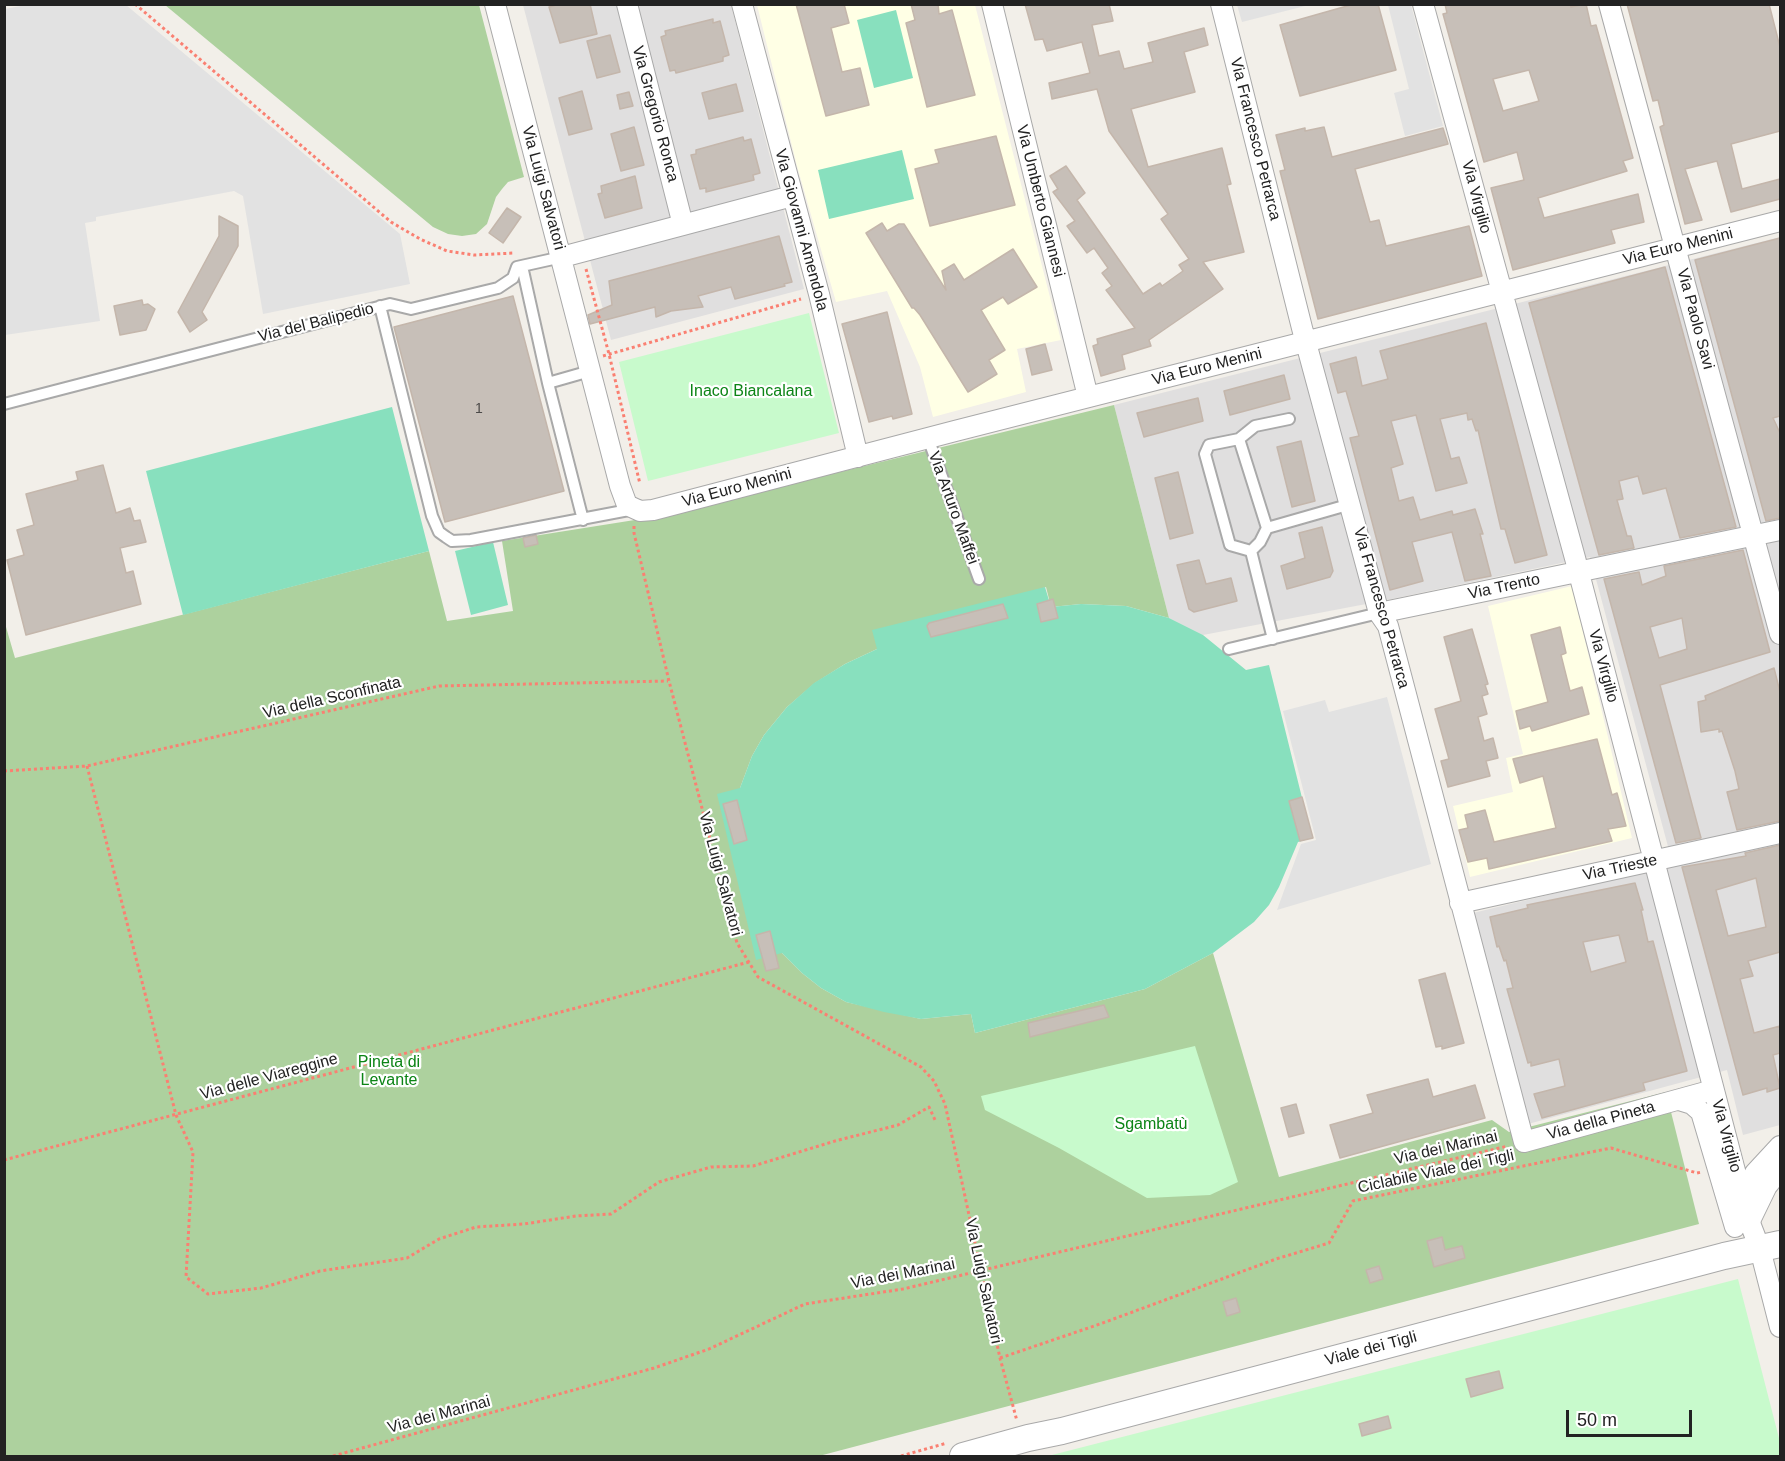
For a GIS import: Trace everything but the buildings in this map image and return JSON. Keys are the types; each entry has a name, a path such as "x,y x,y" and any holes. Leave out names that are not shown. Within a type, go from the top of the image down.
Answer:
{"street":[{"name":"Via Luigi Salvatori","path":"495,4 620,486 627,505 634,509"},
{"name":"Via Gregorio Ronca","path":"627,4 683,225"},
{"name":"Via Giovanni Amendola","path":"742,4 819,294 858,457"},
{"name":"Via Umberto Giannesi","path":"992,4 1088,397"},
{"name":"Via Francesco Petrarca","path":"1221,4 1301,324 1308,343 1379,613 1388,626 1524,1142"},
{"name":"Via Virgilio","path":"1423,4 1655,860 1742,1216 1770,1246 1780,1328"},
{"name":"Via Paolo Savi","path":"1609,4 1780,634"},
{"path":"562,257 792,196"},
{"name":"Via Euro Menini","path":"634,509 653,510 1780,221"},
{"name":"Via Trento","path":"1379,613 1780,530"},
{"name":"Via Trieste","path":"1460,903 1780,833"},
{"name":"Via della Pineta","path":"1524,1142 1713,1090"},
{"path":"1678,1100 1692,1104 1701,1112 1717,1168 1742,1216"},
{"path":"1724,1256 1742,1216 1755,1173 1780,1146"},
{"path":"1742,1216 1780,1165"},
{"name":"Viale dei Tigli","path":"963,1456 1724,1256 1770,1246"}],"lane":[{"path":"562,257 522,266 548,383 583,520"},
{"name":"Via del Balipedio","path":"4,404 380,306 390,304 411,309 498,288 513,278 517,267 522,266"},
{"path":"380,306 432,516 440,532 453,541 460,541 634,509"},
{"path":"548,383 588,366"},
{"path":"1251,551 1230,545 1204,454 1209,445 1239,439 1255,426 1289,418"},
{"name":"Via Arturo Maffei","path":"928,438 979,579"},
{"path":"1239,439 1267,528 1260,542 1251,551"},
{"path":"1267,528 1351,504"},
{"path":"1251,551 1273,639"},
{"name":"Via Trento","path":"1229,649 1379,613"}],"path":[{"path":"135,4 372,208 411,234 447,251 474,255 515,253"},
{"path":"581,251 609,354 640,484"},
{"path":"588,366 609,354 819,294"},
{"name":"Via Luigi Salvatori","path":"634,509 634,533 669,681 737,942 758,976 921,1067 934,1081 945,1104 1000,1358 1018,1422"},
{"name":"Via della Sconfinata","path":"4,771 87,766 440,686 669,681"},
{"path":"87,766 176,1115 192,1152 186,1277 208,1294 261,1288 320,1270 407,1258 439,1239 476,1227 611,1214 659,1182 711,1167 753,1166 774,1161 836,1141 898,1125 929,1107 936,1122"},
{"name":"Via delle Viareggine","path":"4,1160 749,962"},
{"name":"Via dei Marinai","path":"333,1456 654,1368 709,1349 805,1304 903,1289 1524,1142"},
{"name":"Ciclabile Viale dei Tigli","path":"1000,1358 1276,1259 1329,1243 1353,1201 1611,1148 1697,1173 1717,1168"}],"shaded area":[{"path":"31,4 126,5 400,234 410,284 263,314 243,196 234,191 96,217 96,221 85,223 100,321 5,335 5,9"},
{"path":"1237,4 1309,5 1242,22"},
{"path":"523,5 731,5 804,289 611,340"},
{"path":"757,5 975,5 1061,340 1017,349 1026,392 933,417 920,367 887,291 836,302 797,166"},
{"path":"1388,5 1411,5 1443,126 1405,136 1394,93 1409,89"},
{"path":"1780,237 1780,1125 1743,1135 1727,1070 1528,1124 1473,913 1673,865 1590,557 1382,601 1203,635 1169,618 1114,405"},
{"path":"1572,586 1632,838 1470,877 1453,806 1513,792 1506,758 1523,754 1488,606"},
{"path":"1387,697 1431,864 1277,910 1301,844 1316,840 1283,711 1325,700 1329,712"}],"green space":[{"path":"165,5 479,5 524,177 508,182 502,189 496,197 487,224 476,234 462,236 448,234 433,227"},
{"path":"896,10 913,78 874,88 857,20"},
{"path":"902,150 914,199 829,219 818,170"},
{"name":"Inaco Biancalana","path":"809,313 839,433 648,481 619,362"},
{"name":"Pineta di Levante","path":"1114,405 1169,618 1126,606 1081,604 1051,607 1046,587 877,649 845,664 815,683 787,707 764,735 752,756 740,788 782,953 821,988 846,1002 921,1019 971,1014 975,1033 1145,989 1213,953 1279,1177 1492,1120 1509,1132 1666,1092 1699,1224 819,1456 5,1456 4,620 15,658 429,551 447,621 513,611 502,541 660,516"},
{"path":"392,407 429,551 183,615 146,471"},
{"path":"493,542 508,605 471,615 455,551"},
{"path":"1045,587 1051,607 1081,604 1126,606 1169,618 1203,635 1246,670 1269,665 1312,838 1298,842 1269,905 1254,922 1213,953 1145,989 975,1033 971,1014 921,1019 884,1012 846,1002 821,988 782,953 756,960 717,794 740,788 752,756 764,735 787,707 814,683 845,664 877,649 872,630"},
{"name":"Sgambatù","path":"1195,1046 1238,1182 1210,1195 1147,1198 1059,1148 985,1110 981,1096"},
{"path":"1738,1279 1780,1442 1780,1456 1048,1456"}]}
